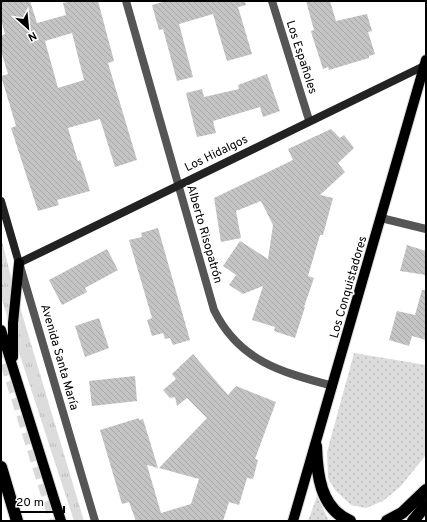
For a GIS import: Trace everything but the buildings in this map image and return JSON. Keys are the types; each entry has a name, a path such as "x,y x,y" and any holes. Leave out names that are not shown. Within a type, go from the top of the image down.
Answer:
{"highway":[{"path":"316,446 318,476 323,492 332,508 339,515 350,521"},
{"path":"1,467 17,521"},
{"path":"387,521 402,513 426,490"},
{"path":"413,521 426,505"}],"main road":[{"name":"Los Conquistadores","path":"293,521 316,446 425,63"},
{"path":"13,370 13,323 19,263"},
{"path":"1,330 60,521"}],"street":[{"name":"Alberto Risopatrón","path":"126,1 214,310 230,336 240,347 265,364 292,374 333,386"},
{"name":"Los Españoles","path":"272,1 309,120"},
{"name":"Los Hidalgos","path":"19,263 425,63"},
{"name":"Avenida Santa María","path":"1,201 95,521"},
{"path":"381,218 426,229"}],"green space":[{"path":"1,237 11,277 84,521 74,521 1,297"},
{"path":"354,353 426,365 426,455 400,487 383,501 366,508 351,505 335,490 328,478 327,452"},
{"path":"317,496 329,521 308,521"}],"tunnel":[{"path":"1,346 55,521"}]}
